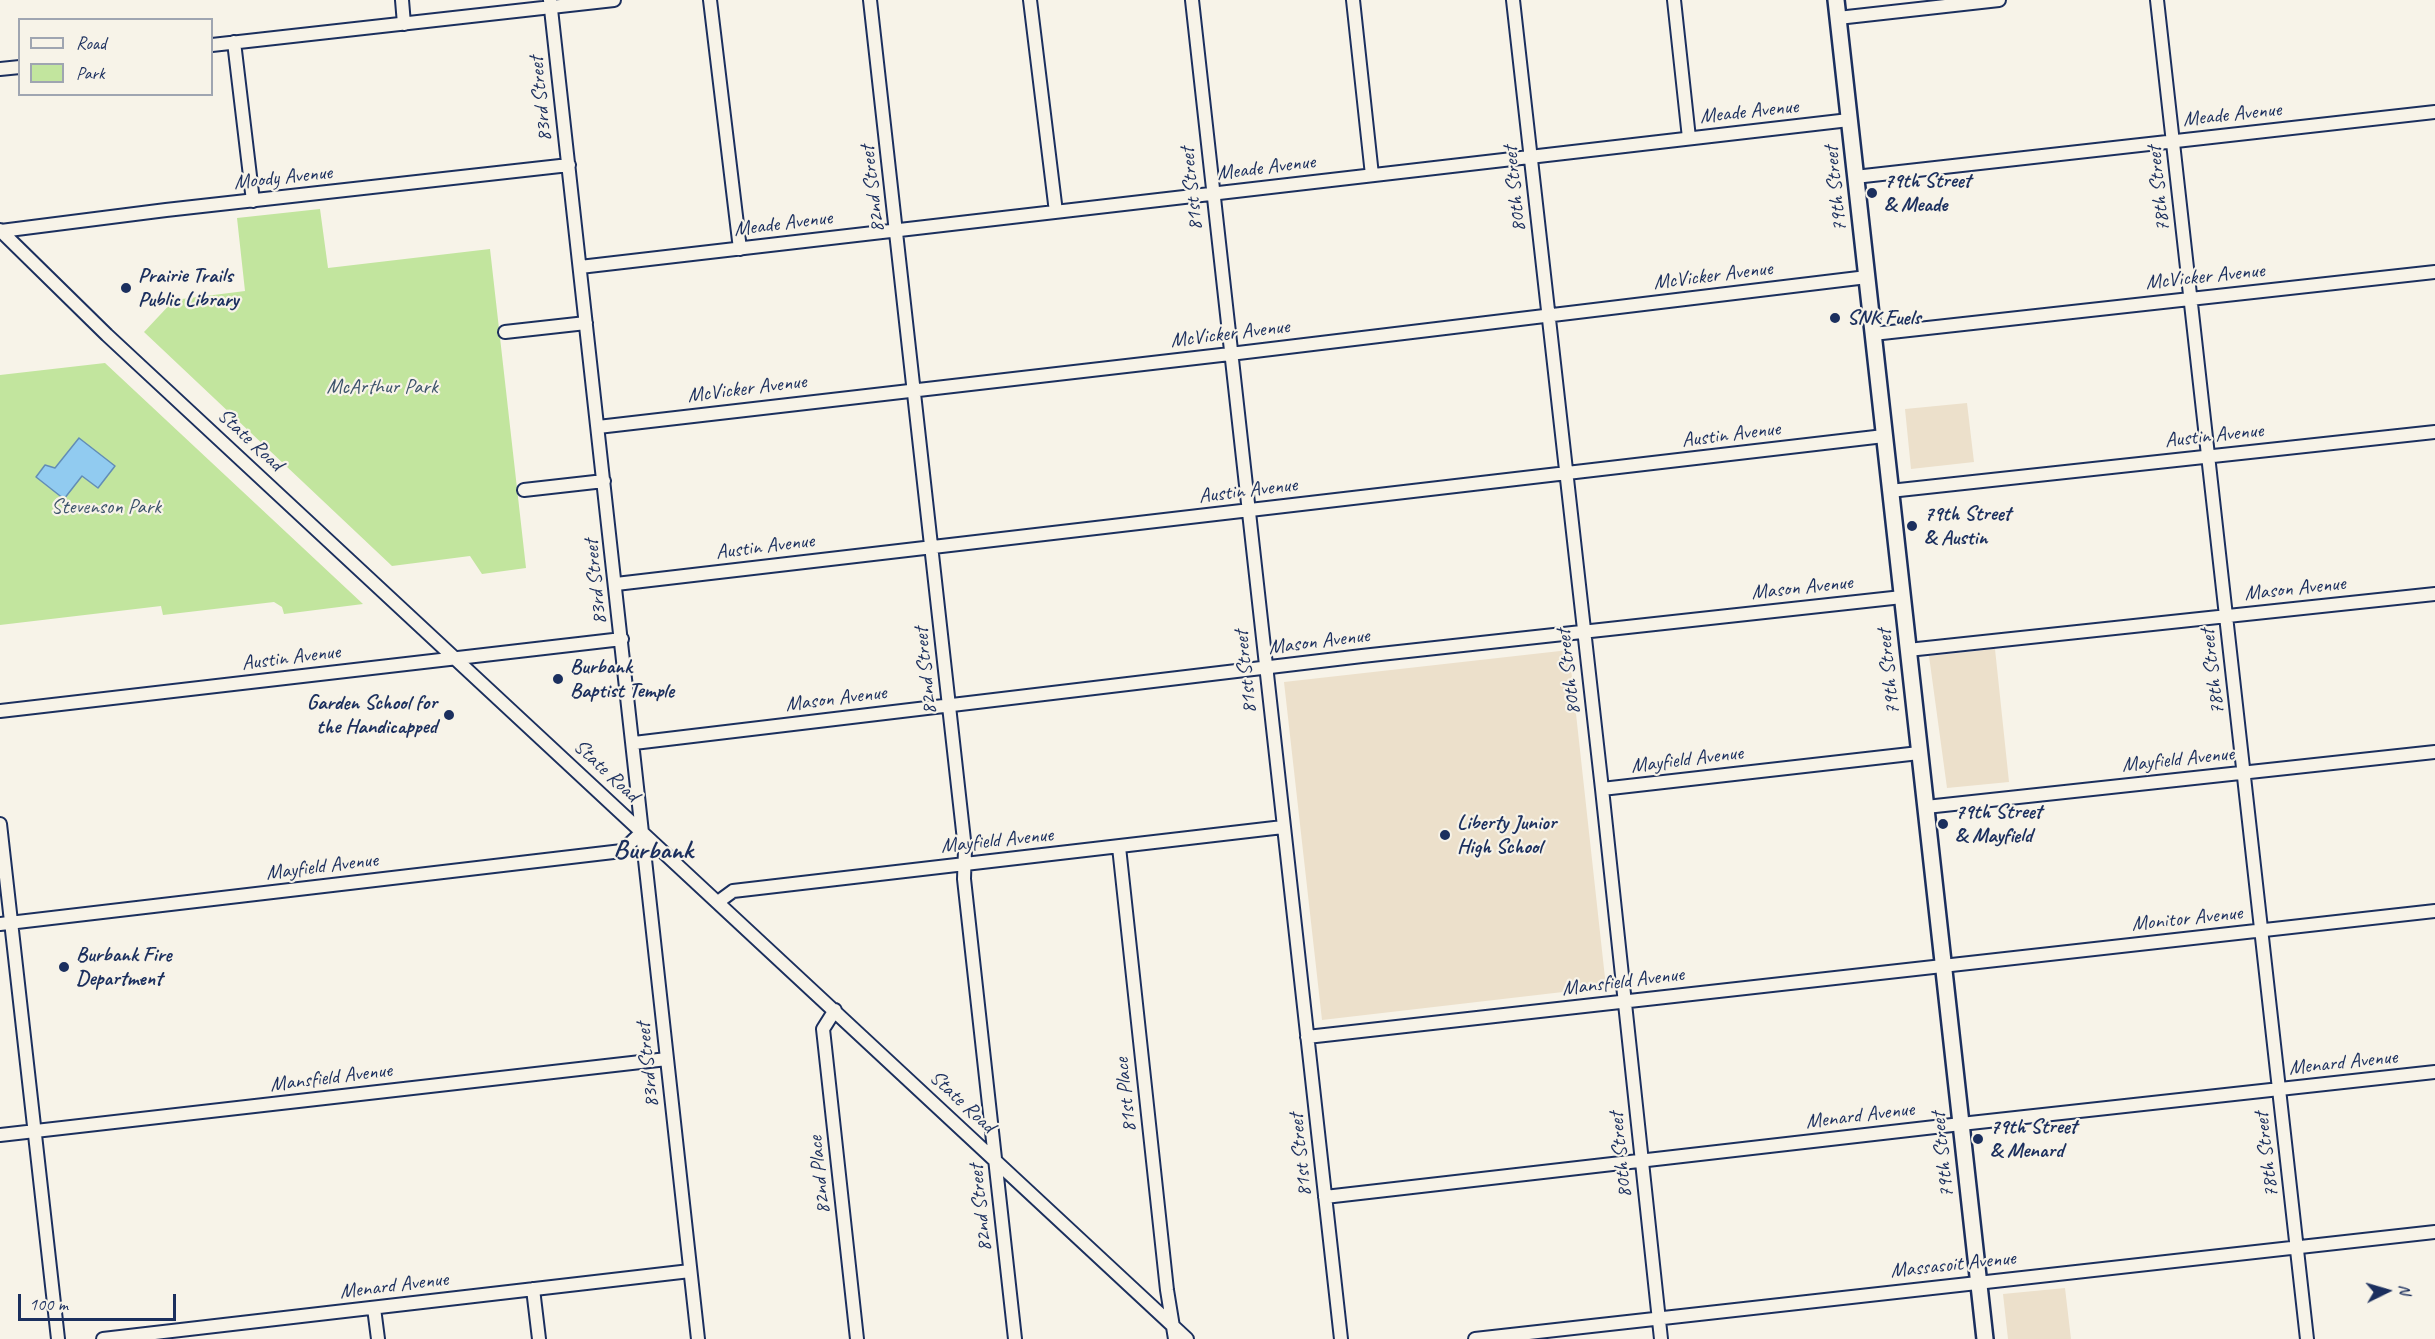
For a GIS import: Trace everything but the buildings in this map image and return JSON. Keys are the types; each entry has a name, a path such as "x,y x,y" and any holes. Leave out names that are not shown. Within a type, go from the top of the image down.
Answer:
{"main road":[{"name":"79th Street","path":"1836,0 1985,1339"}],"street":[{"path":"402,0 404,24"},
{"path":"213,45 404,24 550,4 614,0"},
{"path":"710,0 740,249"},
{"name":"82nd Street","path":"870,0 950,705 965,849 964,864 1015,1339"},
{"path":"1030,0 1056,212"},
{"name":"81st Street","path":"1192,0 1341,1339"},
{"path":"1353,0 1372,175"},
{"name":"80th Street","path":"1513,0 1661,1339"},
{"path":"1674,0 1689,138"},
{"path":"1838,18 1999,0"},
{"name":"78th Street","path":"2157,0 2307,1339"},
{"name":"83rd Street","path":"550,4 634,743 698,1339"},
{"path":"234,42 253,201"},
{"path":"0,69 18,67"},
{"name":"Meade Avenue","path":"1855,177 2435,112"},
{"name":"Meade Avenue","path":"580,267 1849,120"},
{"name":"Moody Avenue","path":"1,231 568,165"},
{"name":"State Road","path":"1,231 90,319 1187,1339"},
{"name":"McVicker Avenue","path":"1873,334 2435,272"},
{"name":"McVicker Avenue","path":"598,427 1867,277"},
{"path":"505,332 586,323"},
{"name":"Austin Avenue","path":"1890,491 2435,432"},
{"name":"Austin Avenue","path":"616,584 1884,436"},
{"path":"524,490 604,481"},
{"name":"Mason Avenue","path":"1908,650 2435,594"},
{"name":"Mason Avenue","path":"634,743 1584,631 1902,597"},
{"name":"Austin Avenue","path":"0,711 622,639"},
{"name":"Mayfield Avenue","path":"1926,807 2435,752"},
{"name":"Mayfield Avenue","path":"1602,789 1919,753"},
{"path":"0,824 6,923 34,1131 58,1339"},
{"name":"Mayfield Avenue","path":"718,902 733,891 1283,827"},
{"name":"Mayfield Avenue","path":"6,923 622,851 642,832"},
{"name":"81st Place","path":"1119,847 1174,1339"},
{"name":"Monitor Avenue","path":"1943,964 2435,911"},
{"name":"Mansfield Avenue","path":"1307,1037 1943,964"},
{"name":"82nd Place","path":"835,1010 823,1029 857,1339"},
{"name":"Mansfield Avenue","path":"0,1135 667,1059"},
{"name":"Menard Avenue","path":"1325,1197 2435,1072"},
{"name":"Massasoit Avenue","path":"1475,1339 1978,1281 2435,1232"},
{"name":"Menard Avenue","path":"103,1339 217,1332 374,1308 690,1271"},
{"path":"533,1289 539,1339"},
{"path":"374,1308 378,1339"}],"shaded area":[{"path":"1967,403 1974,462 1911,469 1905,409"},
{"path":"1995,649 2009,782 1947,788 1929,656"},
{"name":"Liberty Junior High School","path":"1569,650 1606,987 1322,1020 1284,682"},
{"path":"2065,1288 2071,1339 2008,1339 2003,1294"}],"green space":[{"name":"McArthur Park","path":"320,209 328,268 490,249 526,568 482,574 470,556 392,566 144,332 174,300 245,291 237,218"},
{"name":"Stevenson Park","path":"105,363 363,604 284,614 282,607 274,602 163,615 161,606 0,625 0,375"}],"water":[{"path":"79,438 115,466 98,488 82,476 64,499 36,477 45,465 55,468"}],"place":[{"name":"79th Street & Meade","path":"1872,193"},
{"name":"Prairie Trails Public Library","path":"126,288"},
{"name":"SNK Fuels","path":"1835,318"},
{"name":"79th Street & Austin","path":"1912,526"},
{"name":"Burbank Baptist Temple","path":"558,679"},
{"name":"Garden School for the Handicapped","path":"449,715"},
{"name":"79th Street & Mayfield","path":"1943,824"},
{"name":"Liberty Junior High School","path":"1445,835"},
{"name":"Burbank Fire Department","path":"64,967"},
{"name":"79th Street & Menard","path":"1978,1139"}],"district":[{"name":"Burbank","path":"653,851"}]}
